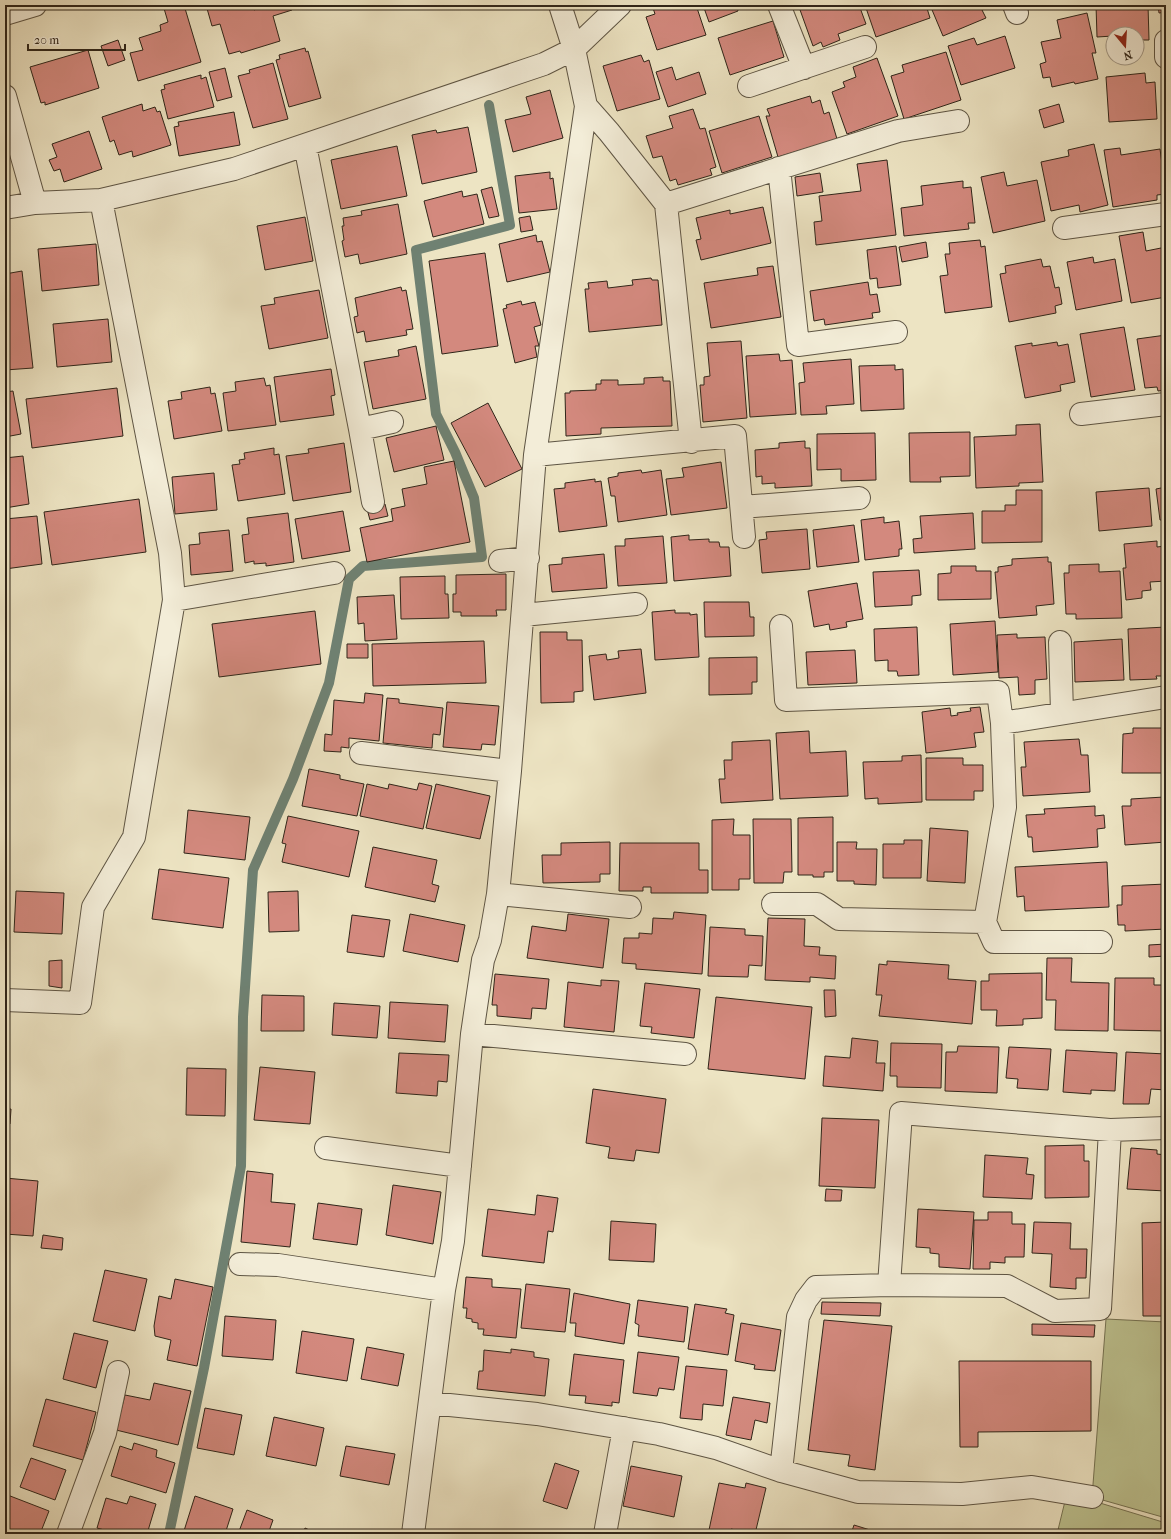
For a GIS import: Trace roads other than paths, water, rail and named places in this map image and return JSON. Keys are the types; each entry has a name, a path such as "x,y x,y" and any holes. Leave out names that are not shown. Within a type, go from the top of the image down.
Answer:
{"street":[{"path":"5,14 35,5"},
{"path":"413,1534 444,1290 453,1241 472,1034 483,960 490,940 498,894 510,772 535,455 586,106 574,49 560,5"},
{"path":"5,208 35,203 101,200 234,169 544,64 574,49 620,5"},
{"path":"779,5 804,68"},
{"path":"1166,41 1166,57"},
{"path":"749,86 865,47"},
{"path":"5,96 35,203"},
{"path":"586,106 609,132 666,204 691,442"},
{"path":"666,204 898,131 958,121"},
{"path":"305,145 373,502"},
{"path":"779,168 798,346 896,332"},
{"path":"5,1000 80,1003 92,907 134,837 174,600 170,553 101,200"},
{"path":"1064,228 1166,214"},
{"path":"1081,414 1166,404"},
{"path":"360,428 392,422"},
{"path":"535,455 691,442 735,436 744,537"},
{"path":"742,507 859,498"},
{"path":"500,561 528,558"},
{"path":"174,600 334,573"},
{"path":"523,615 636,604"},
{"path":"781,626 786,700 998,692 1002,722 1005,807 985,922 994,942 1101,942"},
{"path":"1060,642 1062,713"},
{"path":"1002,722 1166,697"},
{"path":"361,753 510,772"},
{"path":"498,894 630,907"},
{"path":"774,904 817,904 839,919 985,922"},
{"path":"472,1034 685,1054"},
{"path":"889,1285 901,1113 1110,1130 1166,1128"},
{"path":"781,1470 798,1317 806,1300 816,1287 889,1285 1006,1286 1055,1311 1100,1309 1110,1130"},
{"path":"326,1148 460,1166"},
{"path":"240,1264 278,1265 444,1290"},
{"path":"68,1534 105,1433 118,1372"},
{"path":"430,1403 537,1414 659,1434 716,1448 781,1470 858,1492 962,1494 1032,1487 1092,1497"},
{"path":"605,1534 624,1428"}],"waterway":[{"path":"169,1534 204,1368 241,1166 243,1017 253,870 293,779 329,683 349,579 363,566 482,557 474,498 455,452 436,414 416,250 510,225 489,105"}]}
